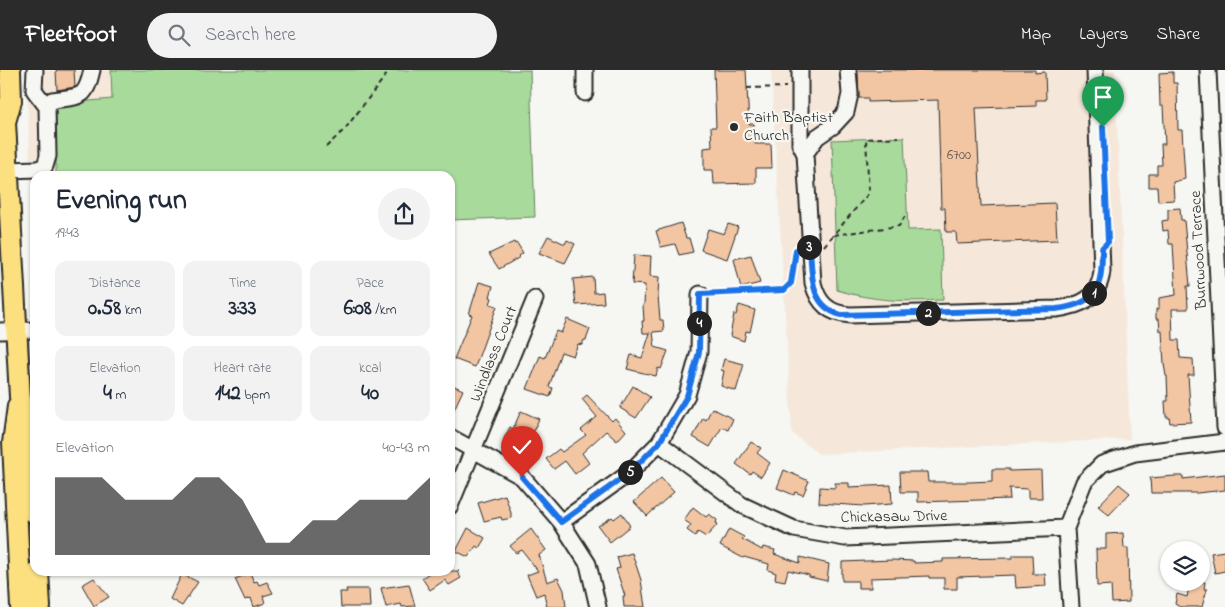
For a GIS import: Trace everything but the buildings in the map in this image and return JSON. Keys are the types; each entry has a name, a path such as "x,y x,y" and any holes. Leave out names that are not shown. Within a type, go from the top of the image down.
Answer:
{"main road":[{"path":"10,70 11,101 3,116 8,170 20,397 13,443 21,607"},
{"path":"20,397 30,437"},
{"path":"38,576 40,607"}],"street":[{"path":"8,170 38,169 45,166 48,156 47,107 34,90 35,70"},
{"path":"47,107 52,100 82,95 87,89 92,70"},
{"path":"585,70 585,93"},
{"path":"800,70 800,144 805,154 812,283 816,295 827,309 834,313 850,315 1073,307 1092,297 1101,279 1102,248 1095,70"},
{"path":"805,154 817,137 833,126 846,112 850,94 848,70"},
{"path":"1089,70 1095,242 1102,248"},
{"path":"1101,70 1108,242 1102,248"},
{"name":"Burrwood Terrace","path":"1208,70 1225,428"},
{"path":"561,522 628,474 659,443 687,396 699,352 700,294"},
{"name":"Windlass Court","path":"455,494 535,299"},
{"path":"455,441 522,477 561,522 588,564 598,607"},
{"path":"1071,607 1066,528 1084,482 1102,464 1135,453 1225,442"},
{"name":"Chickasaw Drive","path":"659,443 742,505 794,528 846,538 1066,528"}],"path":[{"path":"326,147 346,129 390,70"},
{"path":"747,88 792,87"},
{"path":"700,294 784,290 791,283 796,250 798,248 824,246 868,193 866,139 898,138"},
{"path":"834,235 899,226 908,213"}],"shaded area":[{"path":"26,70 111,70 112,99 56,104 56,171 30,171"},
{"path":"771,70 1115,70 1130,439 819,454 792,433"}],"green space":[{"path":"111,70 530,70 535,217 455,220 455,171 56,171 56,104 112,99"},
{"path":"904,137 908,230 941,229 943,300 889,300 837,290 832,140"}],"place":[{"name":"Faith Baptist Church","path":"734,127"}],"route":[{"path":"522,477 561,522 628,474 659,443 687,396 699,352 700,294 784,290 791,283 796,250 798,248 810,247 812,283 816,295 827,309 841,315 1056,309 1073,307 1084,302 1092,297 1097,290 1102,271 1102,248 1108,242 1103,127"}]}
